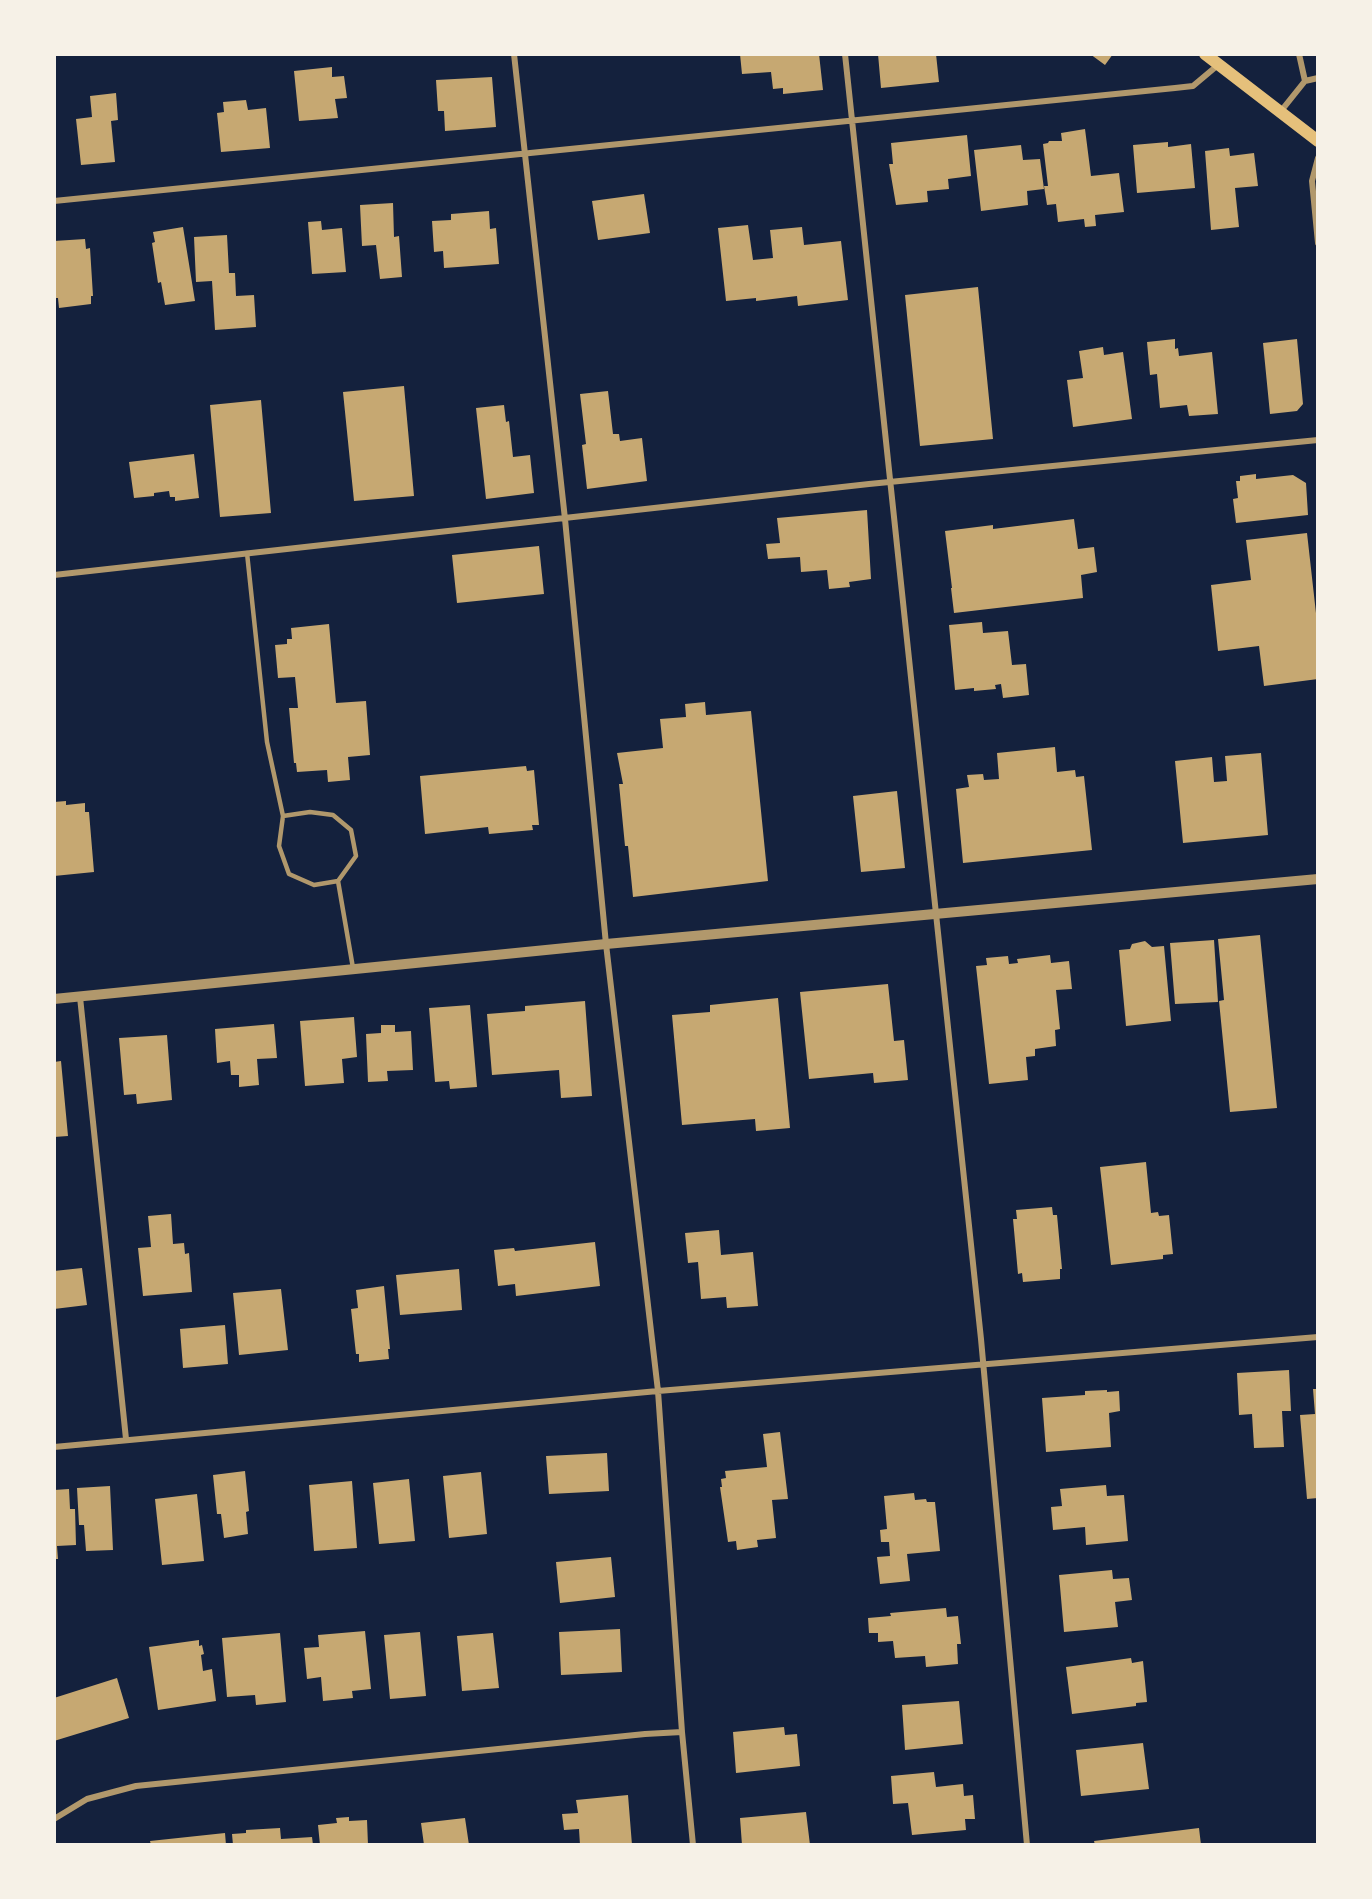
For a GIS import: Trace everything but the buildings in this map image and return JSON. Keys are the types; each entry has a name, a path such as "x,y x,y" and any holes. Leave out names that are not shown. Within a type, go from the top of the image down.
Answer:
{"main road":[{"path":"1205,54 1318,141"}],"street":[{"path":"514,54 565,519 606,944 658,1391 682,1732 693,1845"},
{"path":"845,54 983,1365 1028,1845"},
{"path":"1299,54 1305,81"},
{"path":"54,201 524,153 851,123 1193,86 1218,64"},
{"path":"1281,111 1305,81 1318,78"},
{"path":"1318,158 1312,181 1318,243"},
{"path":"54,575 891,482 1318,440"},
{"path":"54,999 606,944 1318,879"},
{"path":"80,997 126,1439"},
{"path":"54,1447 658,1391 1318,1337"},
{"path":"54,1819 87,1799 136,1786 682,1732"}],"lane":[{"path":"247,553 267,742 283,816 279,846 289,874 314,885 338,881 356,856 351,830 333,815 310,812 283,816"},
{"path":"338,881 353,969"}]}
